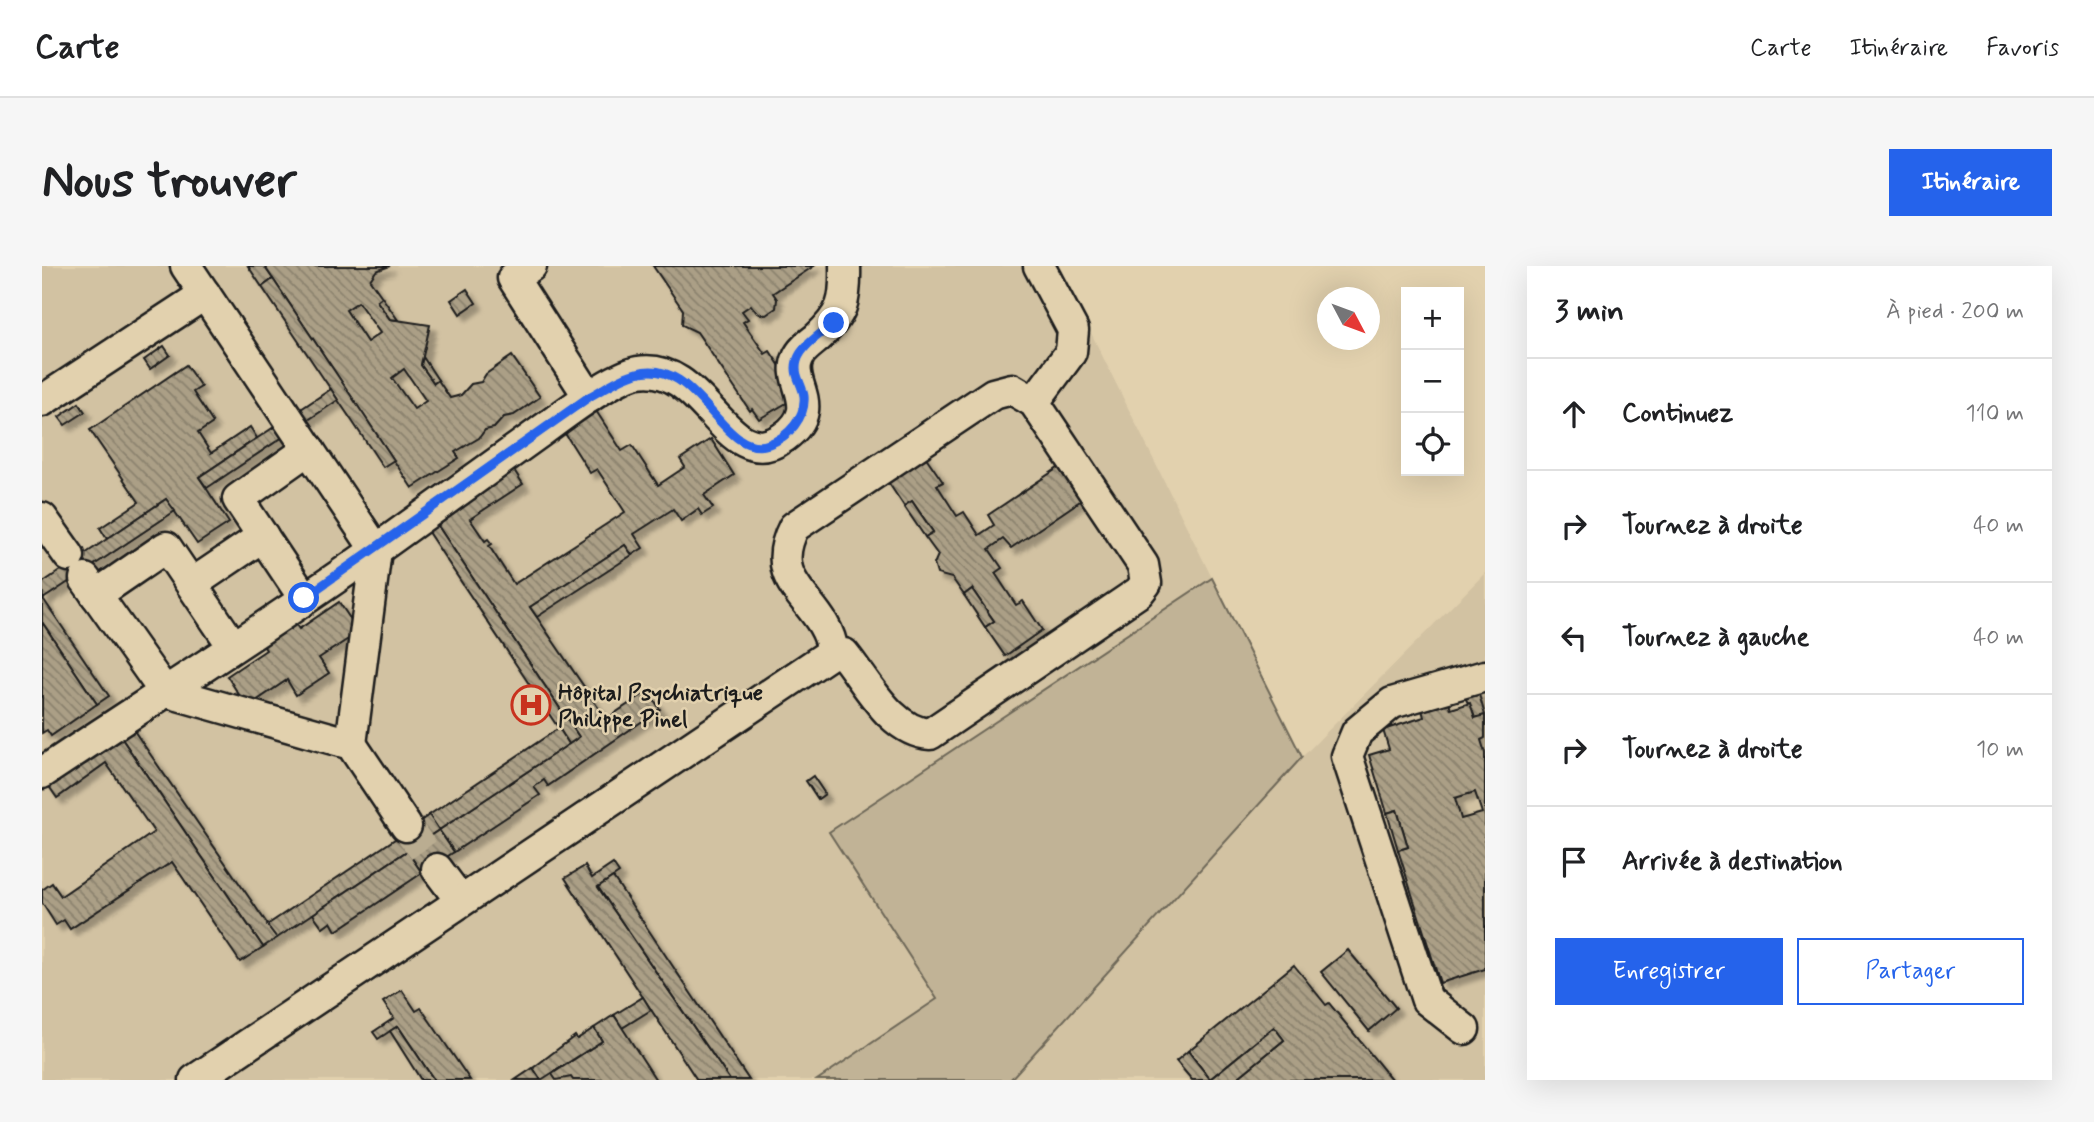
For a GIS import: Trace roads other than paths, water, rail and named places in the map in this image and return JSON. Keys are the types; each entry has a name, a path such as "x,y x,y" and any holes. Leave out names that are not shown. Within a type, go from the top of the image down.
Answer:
{"lane":[{"path":"186,266 376,550 351,744"},
{"path":"42,772 376,550 589,397 638,372 668,374 690,387 733,435 748,445 766,445 783,437 797,424 802,410 804,397 795,374 797,358 834,323 846,298 845,266"},
{"path":"1034,402 1071,352 1073,330 1039,266"},
{"path":"516,270 589,397"},
{"path":"42,401 205,294"},
{"path":"195,1080 833,652 844,654 900,725 916,733 930,734 1139,592 1146,583 1143,565 1034,402 1012,389 993,394 794,527 784,547 785,570 831,635 833,652"},
{"path":"304,598 238,499 309,449"},
{"path":"42,518 164,691 351,744 406,826"},
{"path":"192,584 263,536"},
{"path":"83,576 166,547 233,646"},
{"path":"1464,1029 1427,1000 1347,757 1357,732 1392,703 1485,676"},
{"path":"437,869 461,901"}],"tunnel":[{"path":"406,826 437,869"}],"place":[{"name":"Hôpital Psychiatrique Philippe Pinel","path":"531,705"}]}
